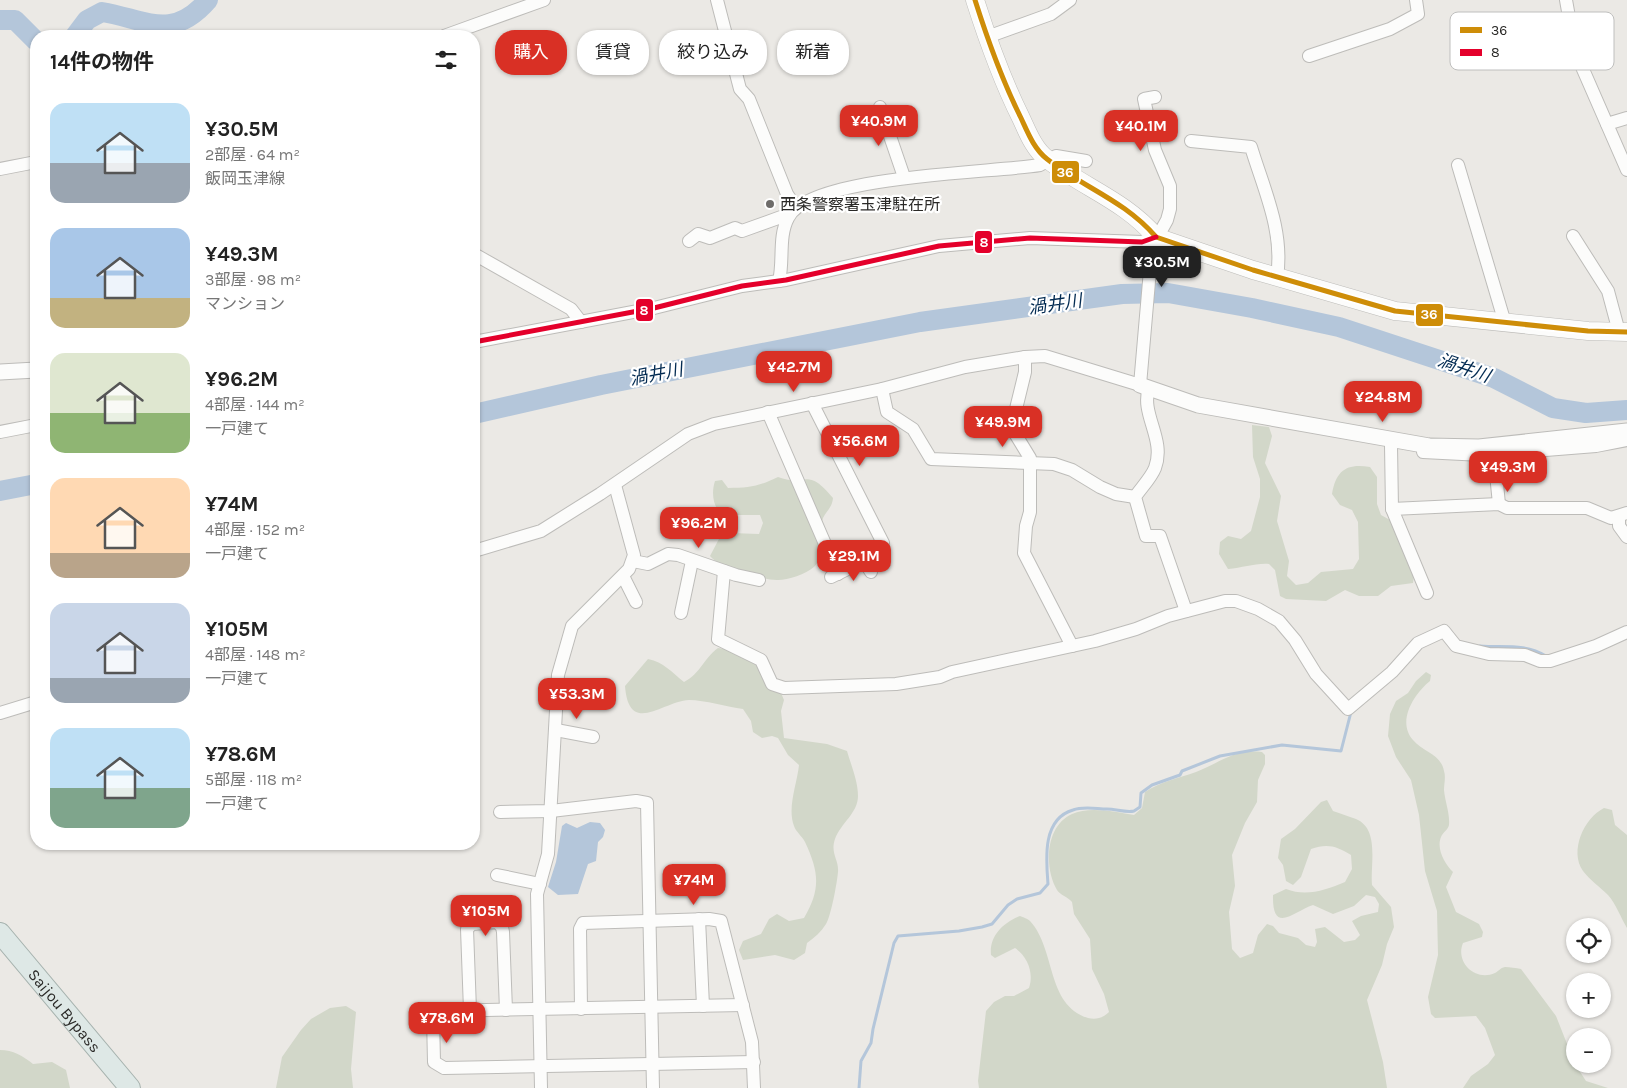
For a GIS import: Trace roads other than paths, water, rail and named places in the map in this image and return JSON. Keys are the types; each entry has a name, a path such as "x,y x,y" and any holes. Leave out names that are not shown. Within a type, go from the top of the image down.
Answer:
{"highway":[{"name":"Saijou Bypass","path":"0,933 130,1088"}],"main road":[{"path":"975,0 1005,86 1029,137 1049,160 1105,194 1145,224 1154,242 1174,245 1395,311 1504,323 1623,332"}],"street":[{"path":"461,30 544,0"},
{"path":"717,0 740,89 749,100 787,194 796,208"},
{"path":"987,38 1051,14 1070,0"},
{"path":"1309,56 1397,25 1418,14 1416,0"},
{"path":"1583,70 1607,124 1622,148 1627,170"},
{"path":"1155,97 1144,99 1155,150 1170,186 1170,209 1167,220 1154,242 1145,327 1144,387 1158,443 1158,454 1154,468 1135,497 1146,536 1160,536 1186,611"},
{"path":"880,107 904,177"},
{"path":"1607,124 1627,118"},
{"path":"1191,142 1251,147 1275,224 1280,262 1278,277"},
{"path":"779,281 782,268 782,242 788,218 806,200 861,184 904,177 1034,166 1056,156 1086,161"},
{"path":"0,169 30,163"},
{"path":"1458,165 1504,323"},
{"path":"689,241 698,234 710,238 735,228 742,231 781,217 788,218"},
{"path":"1573,236 1608,291 1623,332"},
{"path":"480,341 654,308 742,286 779,281 939,246 1006,239 1154,242"},
{"path":"480,257 571,309 581,322"},
{"path":"480,549 541,531 700,428 882,389 965,367 1025,357 1045,356 1198,405 1429,446 1478,447 1627,430"},
{"path":"1025,357 1025,372 1015,413 1016,435 1028,453 1029,462 1030,512 1026,526 1024,552 1072,646"},
{"path":"0,372 30,370"},
{"path":"882,389 888,412 913,428 931,459 1054,464 1072,470 1108,491 1135,497"},
{"path":"812,403 883,543"},
{"path":"768,412 835,576 867,561"},
{"path":"0,432 30,426"},
{"path":"1366,435 1391,445 1444,454 1494,454 1596,446 1627,440"},
{"path":"1391,445 1392,509 1426,593"},
{"path":"1494,454 1499,504"},
{"path":"541,1088 537,894 548,854 558,675 570,632 575,622 623,576 633,561 634,555 615,484"},
{"path":"1392,509 1499,504 1507,508 1587,508 1601,515 1623,515 1620,526 1627,537"},
{"path":"633,561 648,564 668,554 678,555 724,571 759,580"},
{"path":"682,614 692,561"},
{"path":"724,571 718,639 761,660 772,684 784,688 886,684 925,679 1072,646 1136,629 1186,611 1226,601 1236,601 1270,615 1287,628 1316,674 1348,709 1398,667 1418,643 1444,631 1456,646 1484,653 1525,655 1540,662 1550,661 1596,646 1627,632"},
{"path":"623,576 636,602"},
{"path":"0,714 30,704"},
{"path":"556,730 593,737"},
{"path":"500,812 551,811 636,800 647,803 653,1088"},
{"path":"497,876 540,884"},
{"path":"700,919 703,1006"},
{"path":"581,1009 580,926 586,922 716,920 724,925 752,1042 754,1088"},
{"path":"470,1010 467,929 472,924 497,922 502,927 503,932 506,1010"},
{"path":"743,1005 438,1011 434,1013 436,1065 444,1068 754,1062"}],"water":[{"path":"590,822 600,823 605,830 603,837 598,842 596,861 588,864 578,894 558,895 548,887 556,862 562,826 566,823 577,828"}],"waterway":[{"path":"80,30 87,20 102,12 145,22 170,24 182,21 195,13 208,0"},
{"path":"0,20 15,20 30,35"},
{"name":"渦井川","path":"480,413 601,385 920,322 1122,294 1168,293 1252,308 1339,327 1494,378 1553,408 1586,413 1627,410"},
{"name":"渦井川","path":"0,491 30,485"},
{"path":"1480,646 1530,649 1546,656"},
{"path":"859,1088 861,1061 871,1043 894,943 898,936 959,931 992,924 1008,905 1017,899 1040,893 1048,884 1047,852 1051,831 1063,815 1073,810 1090,808 1134,811 1140,807 1141,793 1152,785 1180,775 1182,771 1220,756 1282,745 1341,751 1351,712"}],"place":[{"name":"西条警察署玉津駐在所","path":"770,204"}]}
